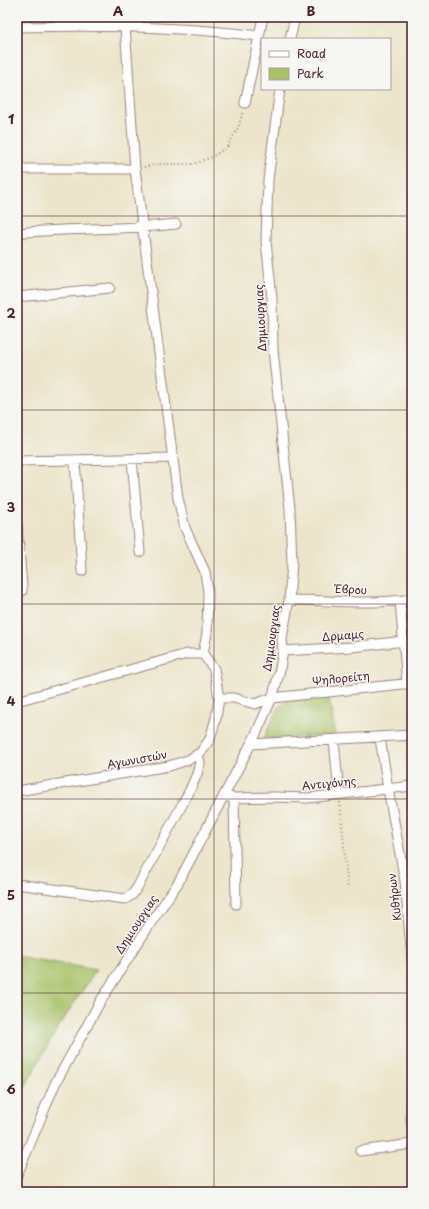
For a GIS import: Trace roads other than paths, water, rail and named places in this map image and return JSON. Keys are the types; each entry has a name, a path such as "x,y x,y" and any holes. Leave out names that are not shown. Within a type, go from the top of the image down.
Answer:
{"street":[{"path":"245,103 263,17"},
{"path":"290,38 295,17"},
{"path":"17,27 70,25 183,28 259,36"},
{"path":"125,26 135,169 178,498 185,528 205,572 208,592 207,633 203,654 214,669 220,698"},
{"name":"Δημιουργιας","path":"17,1175 55,1084 100,1002 178,883 251,744 272,698 279,674 283,651 282,638 289,600 292,563 290,509 273,350 272,298 266,241 268,180 280,90"},
{"path":"17,169 135,169"},
{"path":"17,233 48,230 143,227 176,224"},
{"path":"17,297 110,288"},
{"path":"17,461 173,458"},
{"path":"132,459 140,552"},
{"path":"75,460 82,571"},
{"path":"17,525 22,591 17,591"},
{"name":"Έβρου","path":"289,600 366,602 400,601 412,599"},
{"path":"400,601 410,684"},
{"name":"Δρμαμς","path":"283,651 352,647 404,641"},
{"path":"17,701 187,654 203,654"},
{"name":"Ψηλορείτη","path":"220,698 234,698 255,704 272,698 410,684"},
{"name":"Αγωνιστών","path":"17,791 169,766 188,760 201,752 210,739 220,698"},
{"path":"251,744 380,738 412,735"},
{"name":"Κυθήρων","path":"380,738 388,789 408,882 412,955"},
{"path":"334,740 339,794"},
{"path":"17,884 88,893 113,898 125,898 132,895 189,792 200,764 198,754"},
{"name":"Αντιγόνης","path":"224,796 234,798 308,798 412,786"},
{"path":"234,798 236,904"},
{"path":"412,1078 412,1127"},
{"path":"360,1152 412,1144"}]}
